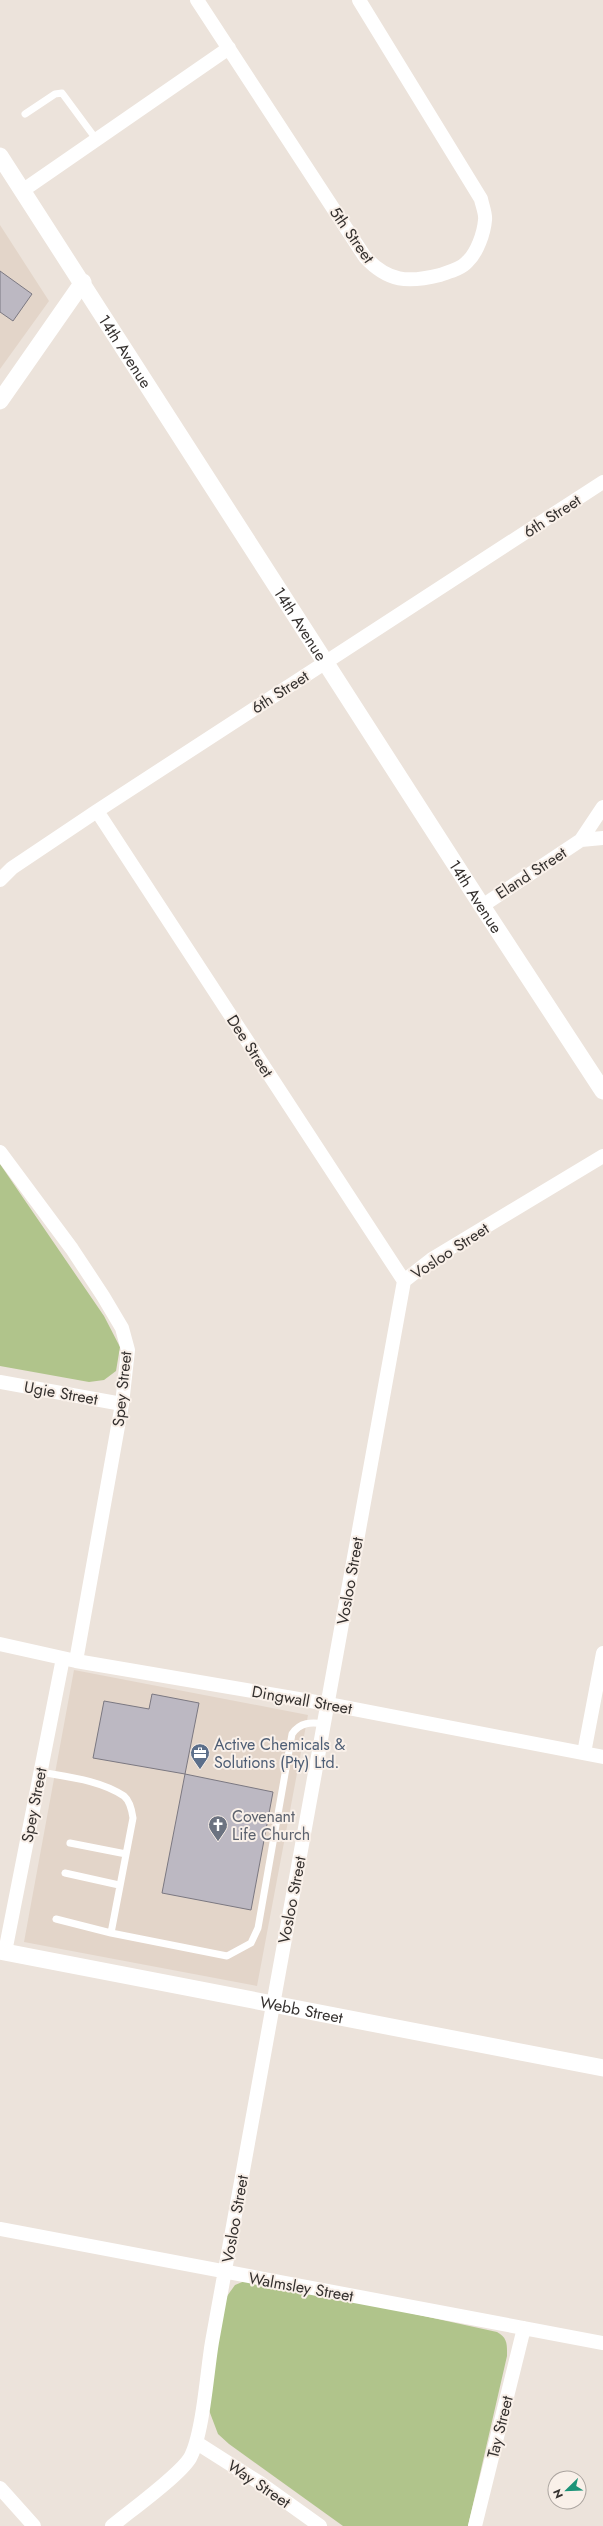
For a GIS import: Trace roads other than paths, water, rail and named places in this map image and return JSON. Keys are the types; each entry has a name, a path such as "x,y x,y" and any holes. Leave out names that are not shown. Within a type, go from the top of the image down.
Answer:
{"street":[{"name":"5th Street","path":"197,0 364,257 376,270 401,280 418,280 450,272 467,263 476,249 485,219 481,199 359,0"},
{"path":"22,191 229,48"},
{"name":"14th Avenue","path":"0,156 325,663 603,1090"},
{"path":"0,401 82,282"},
{"name":"6th Street","path":"0,880 12,868 96,811 603,482"},
{"name":"Eland Street","path":"482,906 581,840 603,807"},
{"name":"Dee Street","path":"96,811 404,1281"},
{"name":"Eland Street","path":"581,840 603,838"},
{"name":"Spey Street","path":"0,1152 72,1249 122,1328 128,1360 122,1404 69,1659 40,1772 2,1951"},
{"name":"Vosloo Street","path":"112,2526 178,2471 189,2459 197,2443 212,2342 226,2273 272,2005 404,1281 432,1259 603,1156"},
{"name":"Ugie Street","path":"0,1382 122,1404"},
{"name":"Dingwall Street","path":"0,1644 69,1659 328,1704 603,1757"},
{"path":"584,1754 603,1653"},
{"name":"Webb Street","path":"2,1951 272,2005 603,2068"},
{"name":"Walmsley Street","path":"0,2229 226,2273 603,2343"},
{"name":"Tay Street","path":"475,2526 524,2328"},
{"name":"Way Street","path":"197,2443 260,2483 320,2526"},
{"path":"0,2488 34,2526"}],"lane":[{"path":"25,114 55,94 62,93 96,139"},
{"path":"56,1919 111,1933 227,1956 251,1943 258,1928 292,1734 296,1727 302,1724 313,1722 324,1724"},
{"path":"40,1772 90,1782 124,1797 132,1808 133,1818 111,1933"},
{"path":"70,1842 126,1854"},
{"path":"65,1873 119,1885"}],"place":[{"name":"Active Chemicals & Solutions (Pty) Ltd.","path":"200,1770"},
{"name":"Covenant Life Church","path":"218,1842"}]}
